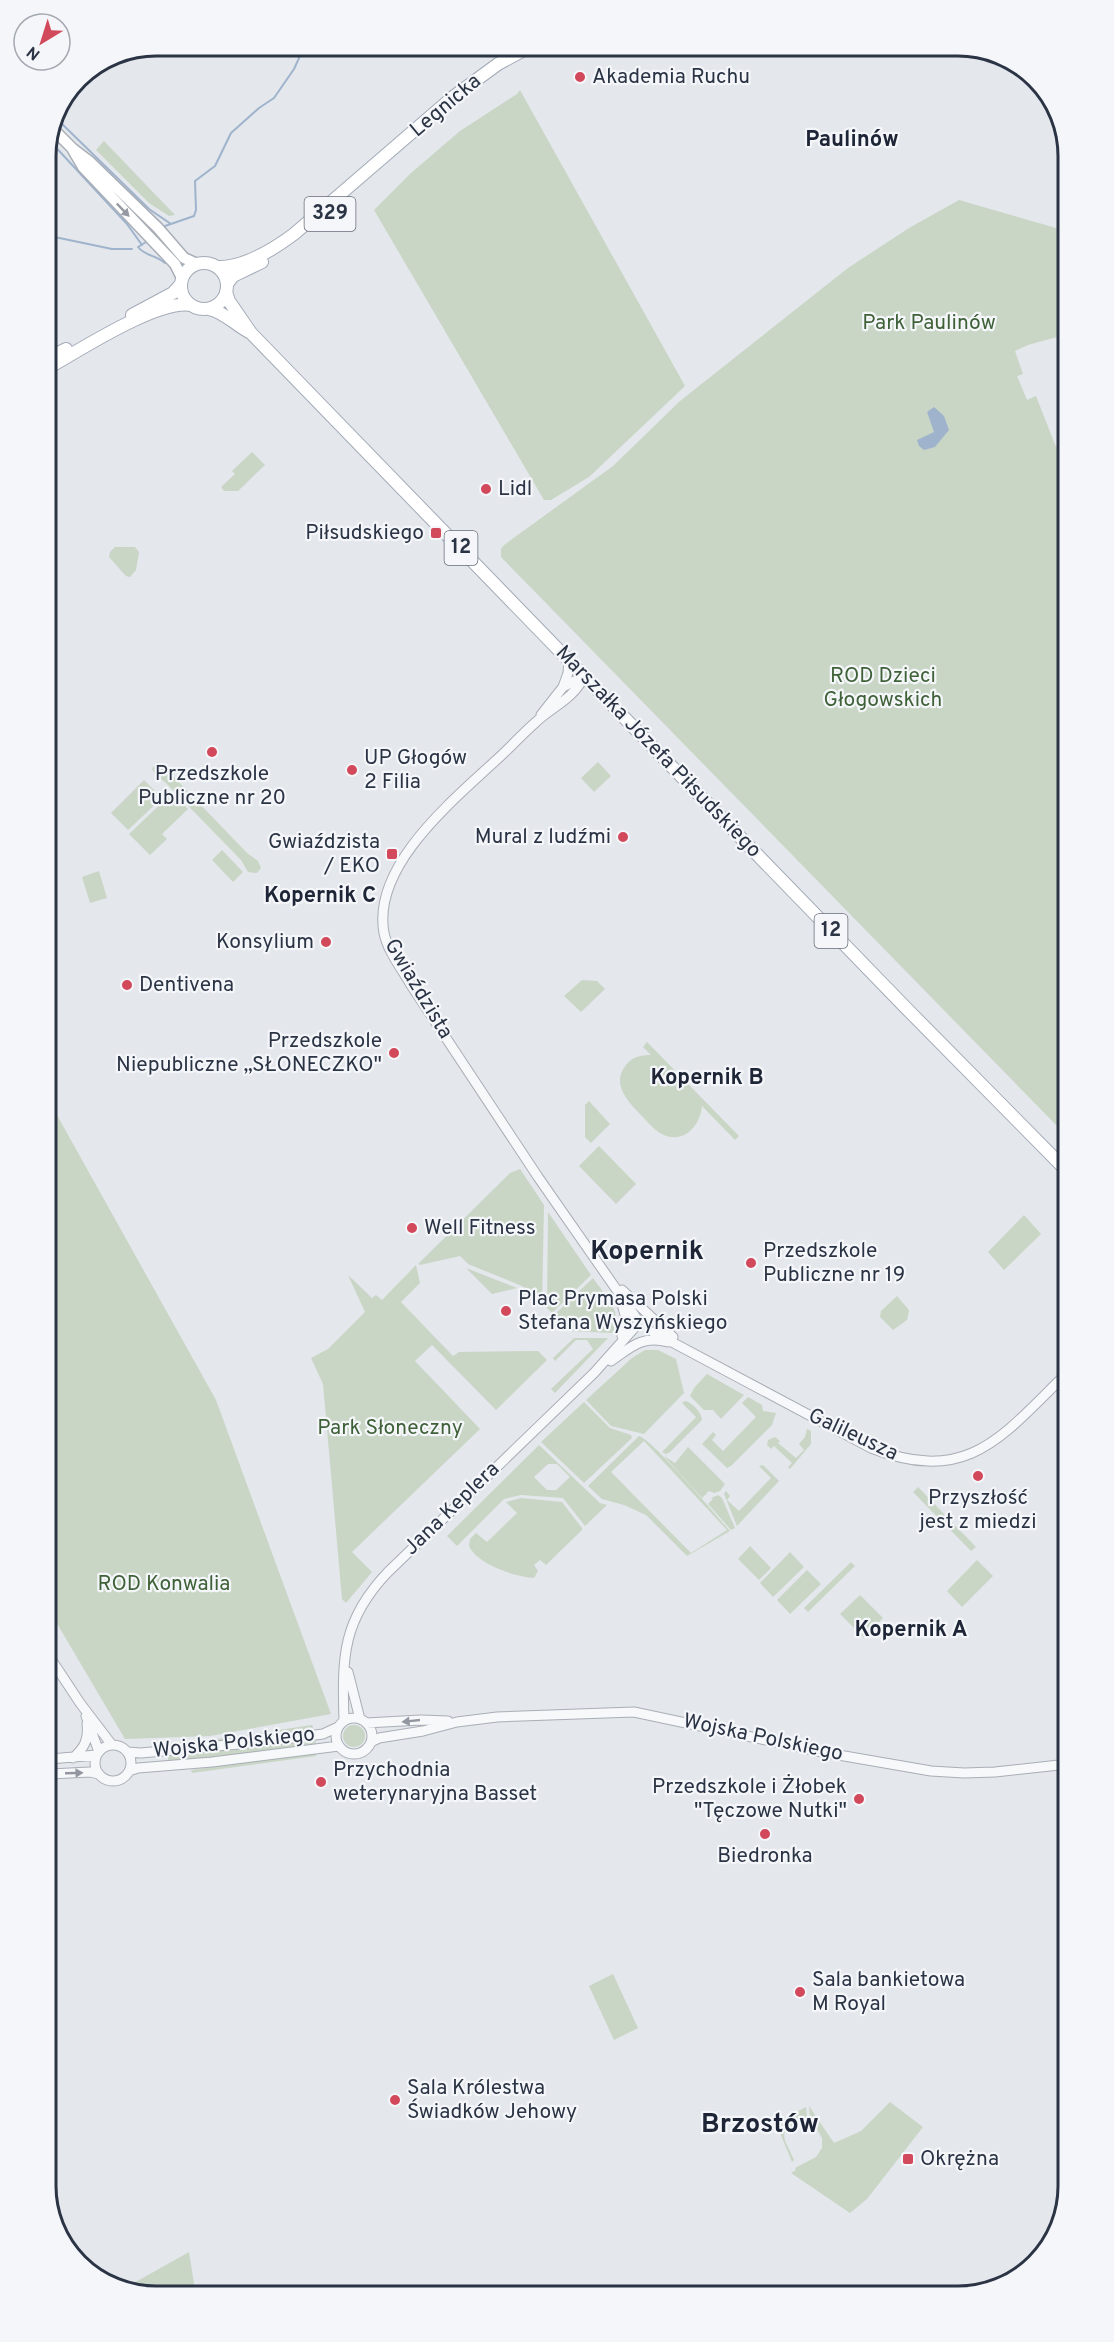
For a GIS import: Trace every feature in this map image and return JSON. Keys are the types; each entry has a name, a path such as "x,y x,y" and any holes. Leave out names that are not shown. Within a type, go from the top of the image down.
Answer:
{"main road":[{"name":"Legnicka","path":"218,267 228,267 287,240 453,97 513,56"},
{"path":"58,134 158,228 184,258 197,264"},
{"path":"73,149 83,167 174,263 182,281 183,296 191,305"},
{"name":"Legnicka","path":"227,288 236,275 296,242 339,207 365,175"},
{"path":"56,354 169,296 177,290 187,271 197,264 206,263 218,267"},
{"name":"12","path":"218,267 224,275 227,288"},
{"path":"209,309 222,301 227,288"},
{"name":"Marszałka Józefa Piłsudskiego","path":"227,288 229,301 251,333 908,1010 1058,1160"},
{"name":"12","path":"56,363 133,321 176,305 191,305 199,309 209,309"},
{"name":"Marszałka Józefa Piłsudskiego","path":"209,309 222,314 251,333"}],"street":[{"path":"563,687 568,673 569,660"},
{"name":"Gwiaździsta","path":"538,720 550,701 563,687 584,676"},
{"name":"Gwiaździsta","path":"584,676 574,694 538,720 431,823 405,856 388,892 384,932 393,954 411,985 538,1177 603,1270 638,1326"},
{"path":"574,694 589,691 600,693"},
{"name":"Gwiaździsta","path":"603,1270 647,1314"},
{"name":"Jana Keplera","path":"607,1362 626,1327 627,1317 614,1287"},
{"path":"647,1314 651,1315 654,1327 647,1334 638,1326 639,1316 647,1314"},
{"name":"Jana Keplera","path":"341,1724 348,1636 362,1603 375,1585 607,1362 638,1326"},
{"name":"Galileusza","path":"654,1327 681,1346 871,1448 897,1458 919,1462 940,1462 960,1458 979,1450 1001,1436 1058,1382"},
{"name":"Galileusza","path":"654,1327 694,1353"},
{"name":"Jana Keplera","path":"607,1362 649,1339 681,1346"},
{"name":"Jana Keplera","path":"346,1665 363,1721"},
{"path":"56,1667 112,1745 121,1747 127,1752 131,1761 129,1771 123,1779 115,1781 104,1779 99,1774 95,1765 98,1753 80,1703"},
{"name":"Wojska Polskiego","path":"371,1742 379,1738 423,1731 457,1722 497,1717 634,1712 836,1754 936,1772 995,1772 1058,1765"},
{"path":"72,1758 84,1747 88,1739 86,1716"},
{"path":"352,1718 363,1721 372,1732 371,1742 366,1750 355,1754 346,1752 339,1746 336,1736 341,1724 352,1718"},
{"name":"Wojska Polskiego","path":"363,1721 457,1722"},
{"name":"Wojska Polskiego","path":"127,1752 141,1753 250,1744 323,1734 341,1724"},
{"path":"56,1759 98,1753 112,1745"},
{"name":"Wojska Polskiego","path":"129,1771 138,1768 212,1762 339,1746"},
{"path":"56,1774 90,1772 99,1774"}],"green space":[{"path":"520,90 685,386 589,477 551,500 544,500 374,210 411,173 460,131"},
{"path":"104,141 175,215 169,216 149,203 96,150"},
{"name":"ROD Dzieci Głogowskich","path":"959,200 1058,229 1058,337 1015,351 1023,374 1017,376 1027,400 1036,396 1056,447 1058,447 1058,1127 501,557 501,549 504,545 613,466 680,401 848,268 909,228"},
{"path":"252,452 265,465 238,491 224,491 221,487 235,474 232,471"},
{"path":"115,547 135,547 139,552 136,570 130,577 126,576 109,557"},
{"path":"157,762 166,764 172,775 247,853 258,861 261,868 257,873 248,872 241,860 155,774 152,769"},
{"path":"598,762 611,776 594,792 581,778"},
{"path":"144,780 162,798 128,830 111,813"},
{"path":"172,793 188,809 162,834 167,839 150,855 129,834"},
{"path":"222,850 243,872 233,882 212,860"},
{"path":"99,871 107,898 90,903 82,877"},
{"path":"582,980 597,981 605,989 581,1012 564,996"},
{"path":"647,1042 739,1136 735,1140 702,1106 701,1114 694,1127 682,1136 676,1137 657,1131 635,1109 620,1085 620,1079 626,1065 631,1060 651,1055 643,1047"},
{"path":"589,1101 610,1124 591,1143 585,1137 585,1105"},
{"name":"ROD Konwalia","path":"56,1113 216,1400 331,1714 210,1736 125,1739 56,1622"},
{"path":"599,1146 636,1184 616,1204 579,1166"},
{"path":"520,1169 544,1205 542,1306 522,1286 468,1264 460,1256 418,1264 510,1173"},
{"path":"548,1212 591,1275 552,1313 547,1308"},
{"path":"1024,1215 1041,1234 1004,1270 988,1252"},
{"name":"Park Słoneczny","path":"416,1265 420,1283 401,1302 453,1356 459,1352 538,1351 547,1360 496,1410 432,1345 415,1361 480,1429 352,1552 372,1572 346,1603 342,1599 323,1384 311,1358 328,1349 365,1312 348,1275 372,1298 376,1295 382,1300"},
{"path":"466,1268 517,1288 492,1294"},
{"path":"593,1278 615,1311 616,1326 612,1333 570,1331 554,1315"},
{"path":"897,1296 909,1310 907,1320 893,1330 880,1317 881,1311"},
{"path":"574,1338 608,1338 555,1393 551,1389 593,1349 587,1340 576,1340 555,1361 553,1358"},
{"path":"645,1350 658,1350 676,1359 684,1393 644,1434 611,1426 586,1400 632,1358"},
{"path":"707,1374 744,1395 721,1419 713,1410 704,1410 690,1396"},
{"path":"748,1397 762,1405 763,1411 776,1413 772,1425 727,1468 702,1444 713,1432 716,1435 712,1440 723,1451 756,1417 742,1403"},
{"path":"685,1401 696,1408 702,1420 666,1454 662,1452 696,1417 682,1403"},
{"path":"584,1402 610,1428 631,1435 632,1438 584,1483 541,1442"},
{"path":"807,1429 811,1431 811,1444 790,1469 788,1467 792,1463 774,1446 771,1449 767,1445 768,1440 775,1437 780,1441 778,1443 796,1458 804,1450 799,1444 805,1437"},
{"path":"639,1436 657,1450 730,1531 687,1556 646,1515 624,1505 602,1499 588,1486","holes":["644,1441 727,1530 691,1553 611,1472"]},
{"path":"539,1445 600,1503 607,1505 585,1526 563,1498 521,1495 504,1499 457,1546 447,1536","holes":["548,1464 557,1464 570,1477 556,1490 547,1490 534,1477"]},
{"path":"688,1447 725,1484 720,1491 714,1493 709,1491 702,1498 664,1456 675,1463"},
{"path":"763,1465 779,1481 737,1526 724,1494 726,1491 730,1496 727,1500 739,1511 771,1478 759,1466"},
{"path":"918,1487 976,1547 971,1551 913,1492"},
{"path":"718,1495 722,1498 735,1528 731,1530 708,1504 713,1499 711,1498"},
{"path":"521,1498 562,1502 582,1528 546,1565 540,1560 534,1565 538,1571 534,1578 517,1575 488,1564 473,1553 469,1546 470,1539 476,1533 487,1542 517,1513 506,1502"},
{"path":"750,1546 771,1568 759,1580 738,1559"},
{"path":"790,1552 804,1567 773,1597 760,1583"},
{"path":"977,1560 993,1576 962,1607 947,1591"},
{"path":"851,1562 855,1566 808,1612 804,1608"},
{"path":"807,1570 821,1584 790,1614 777,1600"},
{"path":"860,1595 883,1618 864,1638 840,1614"},
{"path":"312,1725 314,1730 166,1747 168,1743 227,1738"},
{"path":"354,1725 362,1728 365,1736 362,1744 354,1747 346,1744 343,1736 346,1728"},
{"path":"315,1740 316,1744 236,1756 168,1761 168,1755"},
{"path":"317,1752 316,1756 192,1773 191,1770"},
{"path":"613,1974 638,2028 614,2040 589,1986"},
{"path":"890,2102 923,2127 867,2199 850,2213 791,2173 796,2170 795,2168 816,2157 822,2148 822,2138 810,2118 809,2106 834,2143 861,2131"},
{"path":"806,2107 807,2117 784,2134 794,2160 792,2162 776,2123"},
{"path":"189,2252 194,2286 132,2284"}],"water":[{"path":"934,407 944,416 949,430 935,447 924,450 919,446 917,440 934,432 927,412"}],"waterway":[{"path":"165,226 194,216 196,210 195,181 215,166 231,133 274,98 300,56"},
{"path":"61,123 149,209 171,224"},
{"path":"56,148 127,224 142,245"},
{"path":"56,237 112,249 132,249"},
{"path":"146,242 138,247 165,263"}],"place":[{"name":"Akademia Ruchu","path":"580,77"},
{"name":"Lidl","path":"486,489"},
{"name":"Piłsudskiego","path":"436,533"},
{"name":"Przedszkole Publiczne nr 20","path":"212,752"},
{"name":"UP Głogów 2 Filia","path":"352,770"},
{"name":"Mural z ludźmi","path":"623,837"},
{"name":"Gwiaździsta / EKO","path":"392,854"},
{"name":"Konsylium","path":"326,942"},
{"name":"Dentivena","path":"127,985"},
{"name":"Przedszkole Niepubliczne „SŁONECZKO\"","path":"394,1053"},
{"name":"Well Fitness","path":"412,1228"},
{"name":"Przedszkole Publiczne nr 19","path":"751,1263"},
{"name":"Plac Prymasa Polski Stefana Wyszyńskiego","path":"506,1311"},
{"name":"Przyszłość jest z miedzi","path":"978,1476"},
{"name":"Przychodnia weterynaryjna Basset","path":"321,1782"},
{"name":"Przedszkole i Żłobek \"Tęczowe Nutki\"","path":"859,1799"},
{"name":"Biedronka","path":"765,1834"},
{"name":"Sala bankietowa M Royal","path":"800,1992"},
{"name":"Sala Królestwa Świadków Jehowy","path":"395,2100"},
{"name":"Okrężna","path":"908,2159"}],"district":[{"name":"Paulinów","path":"852,140"},
{"name":"Kopernik C","path":"320,896"},
{"name":"Kopernik B","path":"707,1078"},
{"name":"Kopernik","path":"647,1252"},
{"name":"Kopernik A","path":"911,1630"},
{"name":"Brzostów","path":"760,2125"}],"park label":[{"name":"Park Paulinów","path":"929,323"}]}
